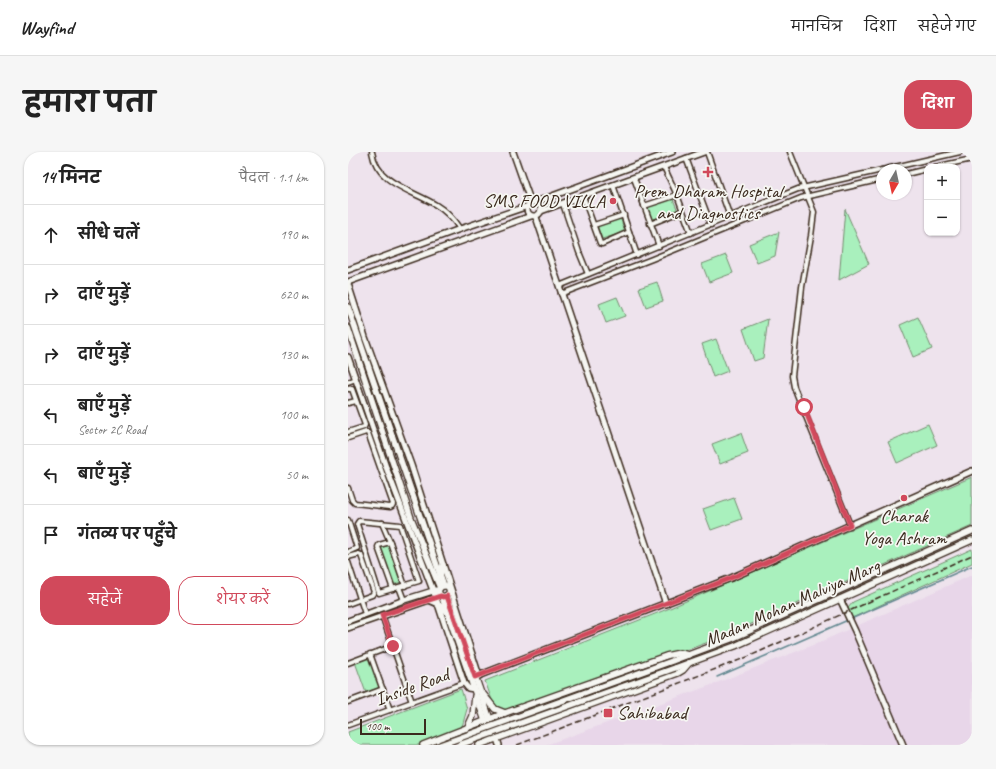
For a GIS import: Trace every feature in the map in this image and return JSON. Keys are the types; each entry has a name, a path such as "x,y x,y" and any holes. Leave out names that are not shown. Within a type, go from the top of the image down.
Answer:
{"main road":[{"path":"348,307 440,576"},
{"path":"348,328 411,518 439,588"},
{"name":"Madan Mohan Malviya Marg","path":"440,745 731,639 972,531"},
{"name":"Madan Mohan Malviya Marg","path":"690,663 735,646 972,540"},
{"path":"443,565 438,592 442,596 477,676 473,716 467,729"},
{"path":"439,588 447,587 449,590 442,596"},
{"path":"442,596 494,741"},
{"path":"429,600 438,605 447,613"},
{"path":"423,745 505,713 666,656 680,653 688,655"},
{"path":"459,745 690,663"},
{"path":"479,745 494,741 678,673 690,663"},
{"path":"476,691 495,709 505,713"}],"street":[{"path":"372,152 373,158 380,172 388,180 438,205 452,218 460,229"},
{"path":"513,152 532,204"},
{"path":"348,270 532,204 664,153 672,152"},
{"path":"704,152 542,211 540,214 348,283 365,337 411,465 477,676 731,578 972,471"},
{"path":"707,152 730,217"},
{"path":"790,152 812,207 813,219 802,287 792,376 794,387 850,525"},
{"path":"912,164 960,152"},
{"path":"686,158 711,225"},
{"path":"947,164 972,158"},
{"path":"664,166 677,195 691,233"},
{"path":"912,173 924,170"},
{"path":"559,286 798,190 876,171"},
{"path":"634,178 659,246"},
{"path":"561,294 652,259 801,198 876,180"},
{"path":"613,185 637,255"},
{"path":"644,206 677,195"},
{"path":"583,196 601,244 629,232"},
{"path":"532,204 540,205 542,211"},
{"path":"532,204 527,211 534,216 559,286 666,604"},
{"path":"563,204 588,274"},
{"path":"650,224 682,211"},
{"path":"594,225 624,215"},
{"path":"348,357 351,373 356,379 370,421 393,504 391,506 355,503 352,500 348,488"},
{"path":"348,382 356,379"},
{"path":"348,389 352,389 364,424"},
{"path":"348,403 356,401"},
{"path":"348,432 364,427 364,424 370,421"},
{"path":"348,438 368,432 383,468 439,588 348,621"},
{"path":"348,520 357,549 348,552"},
{"path":"357,522 382,523 399,524 401,526 419,580 405,586 379,593 357,522"},
{"path":"382,523 405,586"},
{"path":"348,538 353,536"},
{"path":"390,542 379,545 378,547 393,589"},
{"path":"348,557 359,554 361,555 374,592 372,595 348,604"},
{"path":"348,562 365,614"},
{"path":"348,580 353,578"},
{"path":"399,587 404,600"},
{"path":"348,628 382,615 442,596"},
{"path":"442,596 438,605 464,682 468,688 476,691"},
{"path":"840,599 903,745"},
{"path":"382,615 412,702"},
{"path":"348,663 393,646"},
{"path":"370,654 390,710"},
{"name":"Inside Road","path":"348,725 464,682"},
{"path":"348,702 383,689"},
{"path":"494,741 499,745"}],"shaded area":[{"path":"972,575 972,745 546,745 714,684 813,645"}],"green space":[{"path":"672,197 678,211 649,221 644,207"},
{"path":"845,209 869,264 839,280"},
{"path":"620,217 625,232 602,239 597,225"},
{"path":"779,232 775,256 757,263 749,244"},
{"path":"726,255 733,273 709,282 702,264"},
{"path":"657,282 663,301 646,307 639,288"},
{"path":"617,297 625,316 606,323 599,304"},
{"path":"918,317 932,349 913,357 900,325"},
{"path":"768,319 763,358 754,361 743,329"},
{"path":"716,339 728,371 713,377 702,344"},
{"path":"928,424 937,445 897,463 888,442"},
{"path":"741,433 748,453 720,464 712,444"},
{"path":"972,477 972,526 722,637 521,711 505,710 500,708 490,696 485,681 670,608"},
{"path":"734,498 742,519 711,530 703,509"},
{"path":"389,545 401,582 393,585 380,548"},
{"path":"972,549 972,563 852,618 848,608 853,602"},
{"path":"370,657 381,688 366,693 355,662"},
{"path":"461,689 467,709 462,727 429,745 348,745 348,732"}],"waterway":[{"path":"851,619 972,566"},
{"path":"717,677 848,620"}],"railway":[{"path":"517,745 750,656 972,555"}],"place":[{"name":"Prem Dharam Hospital and Diagnostics","path":"708,172"},
{"name":"SMS FOOD VILLA","path":"613,201"},
{"name":"Charak Yoga Ashram","path":"904,498"},
{"name":"Sahibabad","path":"608,713"}],"route":[{"path":"393,646 382,615 441,596 447,596 475,677 731,578 850,525 804,407"}]}
